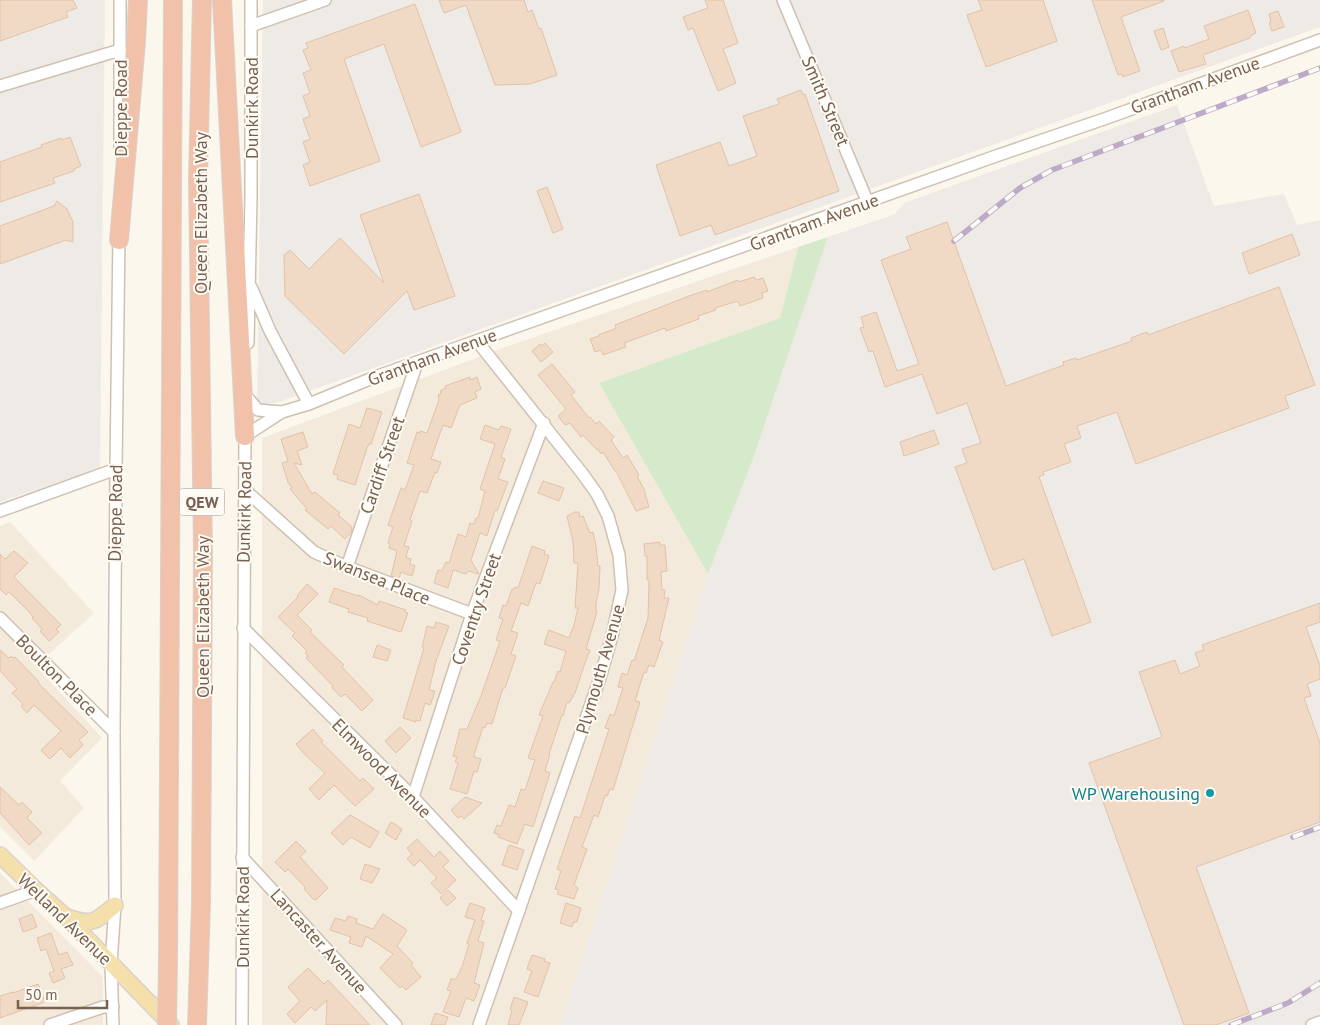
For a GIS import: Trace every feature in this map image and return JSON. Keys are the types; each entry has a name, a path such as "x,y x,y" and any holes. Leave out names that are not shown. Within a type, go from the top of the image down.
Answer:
{"highway":[{"path":"119,240 138,0"},
{"name":"Queen Elizabeth Way","path":"167,1025 173,0"},
{"name":"Queen Elizabeth Way","path":"197,1025 201,894 203,562 198,179 202,0"},
{"path":"222,0 245,436"}],"main road":[{"name":"Welland Avenue","path":"0,855 66,916 172,1025"},
{"path":"66,916 85,923 98,919 115,905"}],"street":[{"name":"Dieppe Road","path":"113,1025 111,964 115,905 114,732 120,0"},
{"name":"Dunkirk Road","path":"244,390 250,282 251,0"},
{"path":"251,26 325,0"},
{"name":"Smith Street","path":"783,0 868,203"},
{"name":"Grantham Avenue","path":"245,436 282,412 1320,40"},
{"path":"0,86 120,50"},
{"path":"250,282 270,331 308,404"},
{"name":"Plymouth Avenue","path":"477,341 544,423 597,494 608,516 619,555 622,590 600,678 480,1025"},
{"name":"Cardiff Street","path":"347,567 417,363"},
{"name":"Grantham Avenue","path":"244,390 258,410 282,412"},
{"name":"Coventry Street","path":"413,797 472,614 544,423"},
{"name":"Dunkirk Road","path":"242,1025 245,436"},
{"path":"0,511 116,468"},
{"name":"Swansea Place","path":"244,490 314,552 347,567 472,614"},
{"name":"Boulton Place","path":"0,618 114,732"},
{"name":"Elmwood Avenue","path":"243,628 413,797 518,911"},
{"name":"Lancaster Avenue","path":"242,856 396,1025"},
{"path":"0,903 36,890"},
{"path":"50,1025 103,1006 113,1007"},
{"path":"1312,1025 1320,1022"}],"shaded area":[{"path":"0,0 105,0 100,468 0,502"},
{"path":"263,0 1320,0 1320,27 279,402 257,406"},
{"path":"1177,105 1214,206 1284,194 1297,225 1320,220 1320,1025 561,1025 708,574 753,459 828,237 895,214 904,203"},
{"path":"798,247 780,318 599,383 708,574 561,1025 262,1025 262,438 508,346"},
{"path":"10,522 94,613 36,666 102,738 60,781 84,808 34,861 0,827 0,526"},
{"path":"0,873 103,977 103,1025 0,1025"}],"green space":[{"path":"828,237 753,459 708,574 599,383 780,318 798,247"}],"building":[{"path":"0,0 73,0 77,8 66,12 68,17 0,41"},
{"path":"439,0 524,0 528,12 532,10 539,29 541,28 557,75 530,84 495,85 466,5 444,13"},
{"path":"705,0 723,0 738,43 723,49 736,83 718,91 693,28 688,30 683,17 708,8"},
{"path":"978,0 1043,0 1057,41 986,67 967,15 982,10"},
{"path":"1092,0 1164,0 1121,17 1140,71 1123,77 1122,74 1118,75"},
{"path":"415,4 461,132 421,147 384,44 344,59 380,161 310,186 303,165 310,162 303,142 310,139 303,119 310,116 303,96 310,93 303,73 311,70 303,50 308,48 306,43"},
{"path":"1248,10 1256,33 1250,36 1250,38 1203,55 1206,64 1179,72 1171,51 1209,39 1204,26"},
{"path":"1278,11 1284,27 1272,31 1269,23 1271,22 1269,14"},
{"path":"1163,28 1169,47 1161,50 1154,31"},
{"path":"801,90 803,95 805,94 839,191 715,235 711,225 680,236 656,165 720,142 729,166 757,156 743,116 779,104 777,99"},
{"path":"70,137 81,166 74,169 74,171 53,178 55,183 0,202 0,162 42,147 41,145"},
{"path":"547,187 563,229 553,233 537,191"},
{"path":"419,194 455,296 414,310 407,291 344,354 285,296 284,255 290,250 309,269 340,238 384,283 360,215"},
{"path":"57,201 67,209 73,222 73,242 66,240 0,264 0,226 54,206"},
{"path":"947,222 1006,386 1064,365 1063,362 1076,358 1077,360 1132,341 1131,338 1147,332 1148,335 1279,287 1315,385 1285,396 1289,408 1136,464 1117,412 1077,426 1081,438 1064,444 1071,462 1043,472 1044,475 1039,477 1091,622 1052,636 1024,559 993,570 955,467 967,463 962,449 981,443 967,403 937,414 922,374 885,387 873,351 869,352 860,328 864,327 861,317 876,312 897,371 919,364 881,260 911,249 906,237"},
{"path":"1292,234 1300,255 1249,274 1242,253"},
{"path":"754,277 756,280 763,278 768,291 762,293 763,298 740,306 738,301 715,308 716,310 698,316 699,319 666,331 665,328 624,343 626,347 603,355 601,350 595,352 590,339 616,328 615,325 689,296 707,290 707,292 738,280 739,282"},
{"path":"545,343 553,352 541,362 532,351 540,344 541,346"},
{"path":"552,364 575,392 571,395 589,418 596,424 599,421 614,437 611,440 623,458 627,455 639,475 637,476 644,489 649,507 636,511 616,471 603,452 601,454 583,435 581,437 570,423 565,425 558,416 566,409 538,375"},
{"path":"470,377 470,380 477,377 481,389 475,392 477,398 460,405 451,428 443,425 431,459 441,462 427,493 420,491 410,520 412,521 404,546 409,547 406,556 411,559 410,564 415,566 412,576 401,572 399,578 391,576 397,551 389,548 390,544 388,543 393,527 388,525 401,488 405,490 414,465 407,463 417,432 427,433 439,400 438,395 441,394 440,391 446,388 445,386"},
{"path":"367,408 382,412 371,444 367,448 355,485 337,479 338,475 333,474 349,424 360,428"},
{"path":"485,425 499,430 501,426 511,429 501,457 505,459 498,479 508,482 497,511 495,510 487,536 480,533 471,560 479,574 468,571 466,574 453,570 448,588 434,583 438,570 442,571 446,562 449,563 458,534 466,537 470,523 474,524 476,518 478,518 485,491 480,489 495,444 480,439"},
{"path":"934,430 939,444 904,456 900,442"},
{"path":"303,432 308,447 297,451 302,465 294,463 312,494 315,492 340,513 338,515 352,527 351,533 345,539 331,526 328,529 305,510 307,509 290,489 292,488 282,463 288,461 281,439"},
{"path":"543,481 564,488 559,501 538,493"},
{"path":"579,512 580,517 583,516 590,533 593,532 598,566 600,566 596,603 597,612 586,649 590,650 575,693 569,703 567,702 549,754 545,771 550,773 533,827 525,824 517,844 498,837 499,835 494,833 497,825 501,826 509,805 515,807 521,789 525,790 535,760 528,758 543,716 539,715 558,671 560,672 566,651 544,644 549,630 569,638 573,629 578,608 575,608 578,563 574,563 573,542 567,516"},
{"path":"660,542 660,545 665,545 667,571 661,572 662,590 665,590 664,598 669,598 659,640 663,642 654,667 649,665 646,673 644,672 635,701 640,702 613,790 610,789 607,796 605,795 598,817 594,815 582,847 587,849 574,885 578,888 574,899 557,894 559,890 555,889 561,871 557,869 575,816 580,818 609,729 605,728 610,714 614,716 623,688 618,687 622,673 627,675 632,660 634,661 648,618 649,580 647,580 647,556 645,556 644,544"},
{"path":"532,546 545,551 544,554 549,556 540,584 536,583 528,606 521,603 511,631 518,633 511,654 516,656 505,688 503,688 492,724 487,723 485,728 483,727 474,755 474,757 481,759 477,772 474,771 467,794 450,789 458,763 455,762 457,757 453,756 460,729 467,729 481,696 500,641 496,640 503,619 499,618 503,605 506,606 512,589 518,588"},
{"path":"14,551 28,563 14,577 61,625 56,629 59,632 49,641 40,631 42,629 29,612 9,592 6,595 0,589 0,554 5,559"},
{"path":"307,584 318,594 297,615 312,630 310,632 344,665 342,667 373,700 362,711 345,694 341,697 332,688 333,686 306,658 308,656 305,653 307,651 292,636 295,633 278,617 298,597"},
{"path":"334,588 359,595 378,605 379,601 406,610 405,612 408,613 401,632 367,621 368,618 348,612 349,609 329,602"},
{"name":"WP Warehousing","path":"1320,603 1320,622 1306,627 1320,666 1320,679 1307,684 1311,696 1304,698 1320,743 1320,822 1196,867 1249,1013 1216,1025 1184,1025 1089,763 1162,737 1139,672 1175,660 1180,674 1200,666 1195,653 1204,650 1202,645"},
{"path":"436,622 449,626 436,661 429,690 435,691 431,703 430,705 425,703 420,721 416,720 416,722 403,718 424,648 422,647 427,626 434,628"},
{"path":"377,645 391,650 387,661 373,657"},
{"path":"0,650 9,658 11,656 15,657 38,683 88,732 79,740 83,745 70,758 61,748 50,759 41,750 61,731 34,705 27,713 21,706 23,704 12,693 17,689 0,671"},
{"path":"400,727 411,738 396,753 385,741"},
{"path":"313,729 323,741 321,742 360,781 363,778 374,789 355,806 334,785 319,800 309,789 325,773 296,744"},
{"path":"0,787 19,805 22,802 32,812 27,818 42,833 29,845 0,813"},
{"path":"465,797 482,803 464,819 461,816 458,818 451,810"},
{"path":"350,815 379,832 370,848 351,837 343,845 331,833"},
{"path":"391,822 402,829 396,840 385,833"},
{"path":"417,839 434,857 440,851 449,861 443,867 456,880 441,894 431,883 437,878 420,860 414,866 407,859 412,854 407,848"},
{"path":"296,841 306,851 300,857 328,888 316,900 313,899 304,889 305,887 288,869 285,872 275,862"},
{"path":"509,845 524,850 517,870 502,865"},
{"path":"365,864 380,869 372,883 360,879"},
{"path":"448,890 456,898 447,906 440,898"},
{"path":"470,903 485,908 481,920 484,921 478,941 484,943 474,983 480,985 474,1001 466,998 459,1017 443,1012 451,991 447,990 451,979 456,979 462,967 469,944 467,943 475,920 465,917"},
{"path":"566,903 581,908 577,922 574,922 572,927 560,923"},
{"path":"32,914 37,927 23,932 19,919"},
{"path":"383,914 407,930 397,946 413,963 411,965 421,977 406,990 402,986 400,988 380,968 393,954 366,936 362,947 349,943 351,937 330,930 335,918 346,921 348,916 357,919 356,923 373,929"},
{"path":"51,933 59,955 67,952 73,965 61,969 65,978 53,983 49,973 54,971 46,949 41,951 37,938"},
{"path":"532,955 545,959 544,961 550,963 538,997 524,992 532,971 527,969"},
{"path":"308,968 324,984 328,980 370,1025 326,1025 327,1000 315,1011 311,1007 295,1023 287,1014 300,1001 288,987"},
{"path":"38,984 45,1002 0,1018 0,996"},
{"path":"514,997 528,1002 519,1025 508,1025 512,1010 510,1009"},
{"path":"435,1013 448,1017 445,1025 431,1025"}],"railway":[{"path":"954,241 1020,188 1052,170 1320,68"},
{"path":"1293,837 1320,827"},
{"path":"1231,1025 1288,1003 1320,983"}],"place":[{"name":"WP Warehousing","path":"1210,793"}]}
